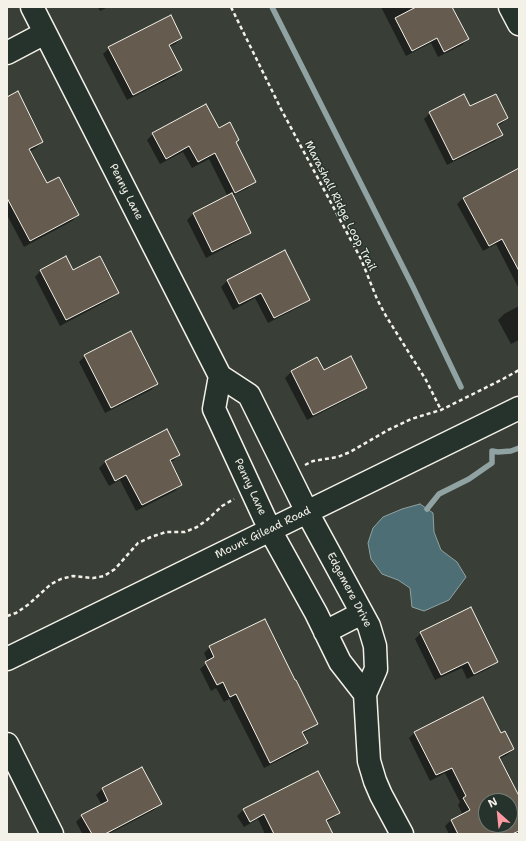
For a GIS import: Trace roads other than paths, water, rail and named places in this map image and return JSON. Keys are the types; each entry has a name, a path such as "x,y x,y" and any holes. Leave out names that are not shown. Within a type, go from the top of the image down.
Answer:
{"street":[{"name":"Penny Lane","path":"32,7 220,376 249,395 306,512"},
{"path":"510,7 519,24"},
{"path":"7,53 45,33"},
{"name":"Penny Lane","path":"220,376 214,409 270,530"},
{"name":"Mount Gilead Road","path":"7,660 519,408"},
{"name":"Edgemere Drive","path":"306,512 369,626 375,646 376,669 364,694"},
{"path":"270,530 340,662 364,694 369,761 381,795 402,834"},
{"path":"325,632 362,613"},
{"path":"7,744 52,834"}],"water":[{"path":"420,504 433,513 434,532 441,550 457,562 466,577 449,600 424,611 412,607 410,588 398,580 382,574 371,559 368,543 373,528 383,517 402,509"}],"waterway":[{"path":"272,7 414,289 461,387"},
{"path":"427,509 439,494 469,479 492,463 492,451 511,451 519,448"}]}
